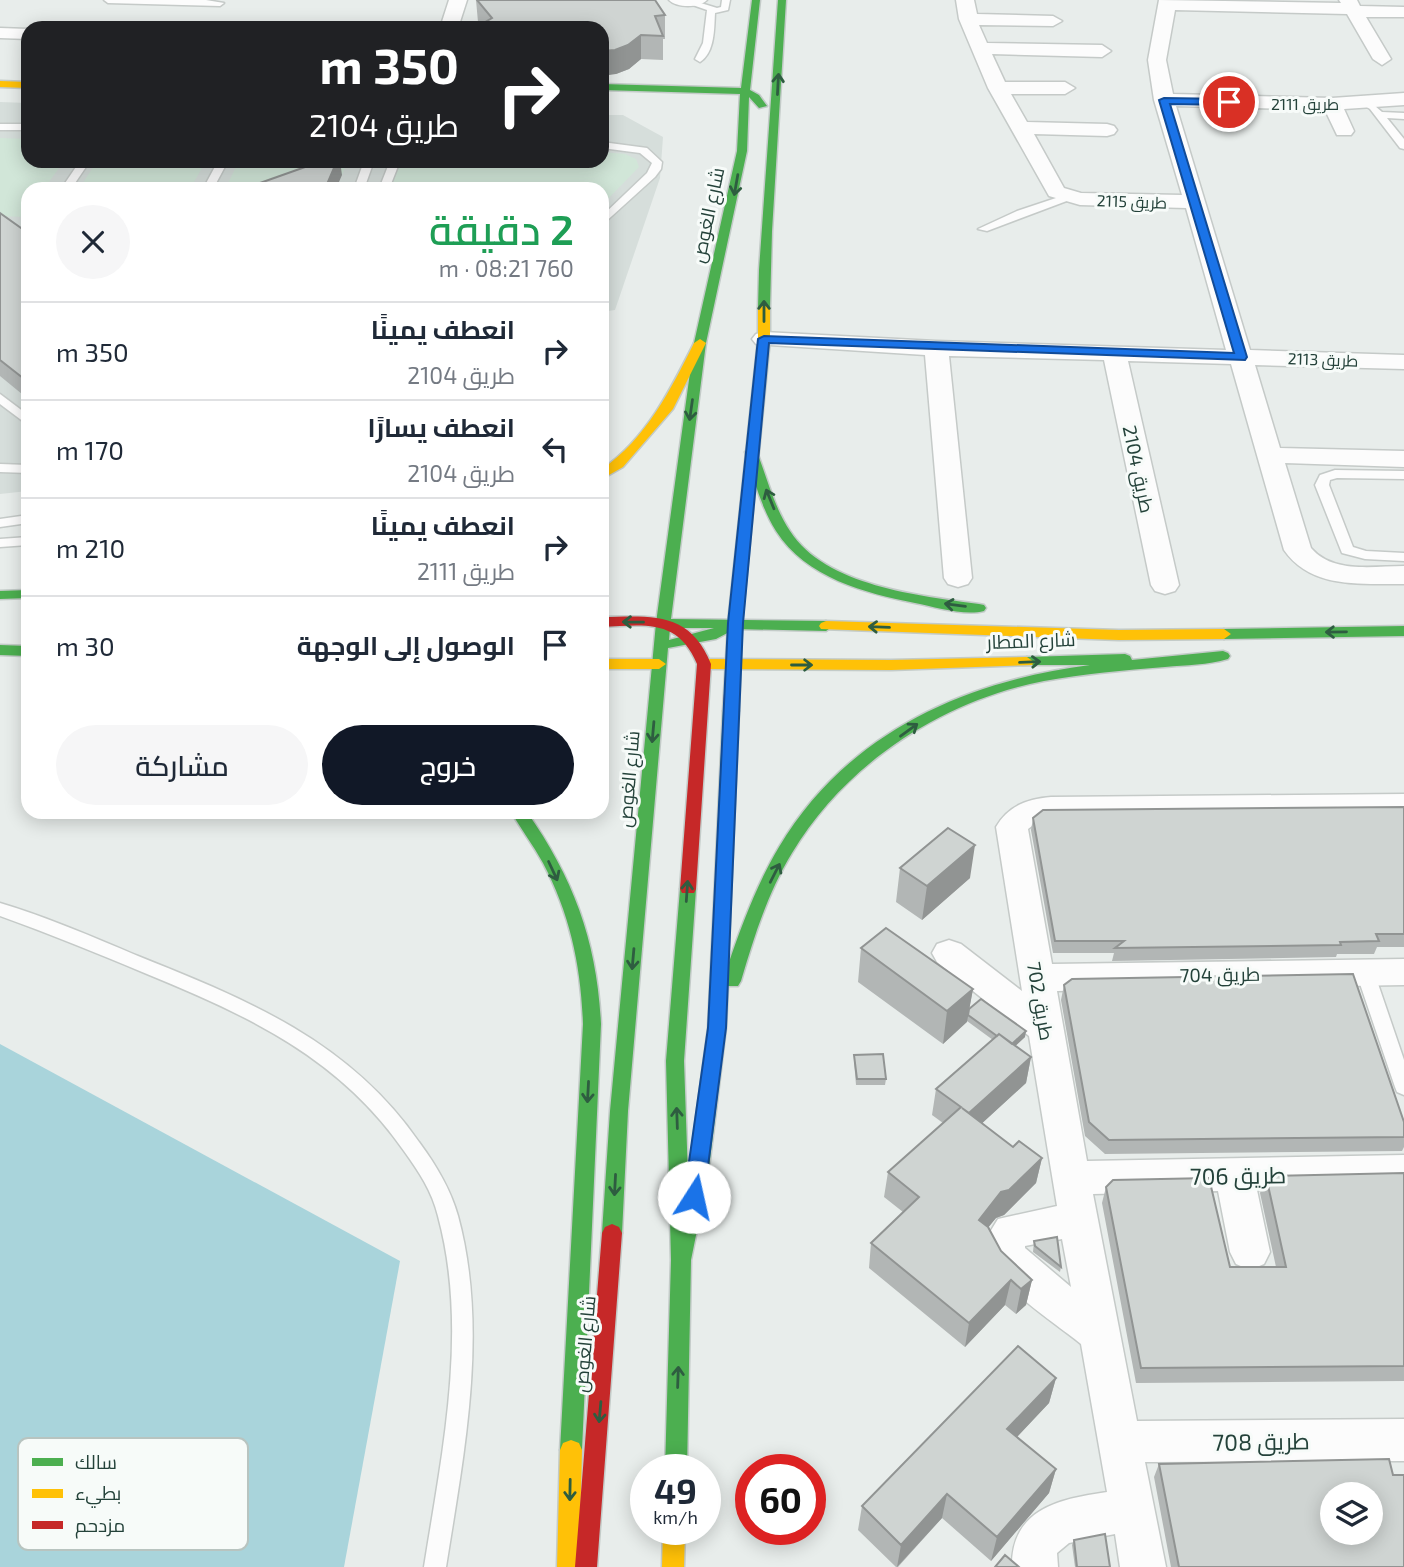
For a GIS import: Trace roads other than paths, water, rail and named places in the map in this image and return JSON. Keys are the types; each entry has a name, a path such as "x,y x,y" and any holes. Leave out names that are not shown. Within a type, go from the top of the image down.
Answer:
{"main road":[{"name":"شارع الغوص","path":"586,1567 608,1309 619,1111 671,664 661,643 663,623 700,343 732,205 745,117 745,91 756,0"},
{"path":"681,1260 700,1164 717,1028 736,623 764,339 764,267 777,106 782,0"},
{"path":"733,56 754,26"},
{"path":"632,88 704,73 716,67"},
{"path":"0,71 21,72"},
{"path":"0,84 21,85"},
{"path":"609,87 745,91 762,104 756,248 764,267"},
{"path":"609,99 699,106"},
{"path":"727,112 745,117"},
{"path":"609,470 618,464 669,406 700,343"},
{"path":"751,452 778,518 791,542 819,565 874,588 929,602 994,610"},
{"path":"0,595 21,594"},
{"path":"1034,616 1119,635"},
{"name":"شارع المطار","path":"609,622 736,623 1119,635 1404,631"},
{"path":"663,623 687,632 696,641 704,664 675,1061 681,1260 676,1454"},
{"path":"641,643 696,641 736,623"},
{"path":"0,650 21,651"},
{"name":"شارع المطار","path":"609,664 891,665 1230,656 1016,683 969,699 920,722 883,748 828,793 797,832 773,876 745,939 717,1028"},
{"path":"524,819 536,834 584,950 592,1024 573,1368 569,1567"},
{"path":"673,1567 674,1545"}],"street":[{"path":"455,21 458,0"},
{"path":"1404,12 1351,7 1167,3 1157,60 1164,100 1298,550 1312,565 1340,573 1404,575"},
{"path":"1351,7 1382,60"},
{"name":"طريق 2115","path":"1053,21 966,10 979,48 998,88 1053,189 1068,197 1195,202"},
{"path":"0,33 21,34"},
{"path":"979,48 1102,51"},
{"path":"998,88 1065,89"},
{"name":"طريق 2111","path":"1164,100 1332,104 1373,109 1404,99"},
{"path":"1332,104 1344,131"},
{"path":"1019,128 1108,130"},
{"path":"764,339 936,348 1241,357"},
{"path":"936,348 958,578"},
{"name":"طريق 2104","path":"1114,353 1165,585"},
{"name":"طريق 2113","path":"1241,357 1404,362"},
{"path":"1269,455 1400,467"},
{"name":"طريق 702","path":"1143,1567 1078,1219 1012,827 1020,816 1034,809 1404,805"},
{"path":"949,953 1046,1029"},
{"name":"طريق 704","path":"1037,978 1404,972"},
{"name":"طريق 706","path":"1071,1178 1404,1171"},
{"path":"1234,1175 1250,1252"},
{"path":"1078,1219 1012,1231 1004,1241 1005,1254 1013,1265 1100,1334"},
{"name":"طريق 708","path":"1119,1442 1404,1440"},
{"path":"1035,1567 1035,1547 1044,1532 1060,1523 1132,1510"}],"lane":[{"path":"108,0 220,3"},
{"path":"693,3 724,9 726,0"},
{"path":"693,3 708,43 700,59"},
{"path":"1373,109 1404,116"},
{"path":"1373,109 1404,146"},
{"path":"0,127 21,127"},
{"path":"609,146 643,150 657,162 651,175 609,215"},
{"name":"طريق 2115","path":"984,229 1068,197"},
{"path":"0,398 21,415"},
{"path":"1400,467 1335,474 1325,478 1322,485 1347,550 1364,555 1404,557"},
{"path":"0,468 21,469"},
{"path":"0,523 21,520"},
{"path":"0,543 21,542"},
{"path":"0,909 254,1012 311,1043 361,1084 405,1133 439,1190 455,1248 461,1311 452,1451 435,1567"},
{"path":"1365,972 1404,1087"}],"water":[{"path":"0,1044 400,1261 344,1567 0,1567"}]}
